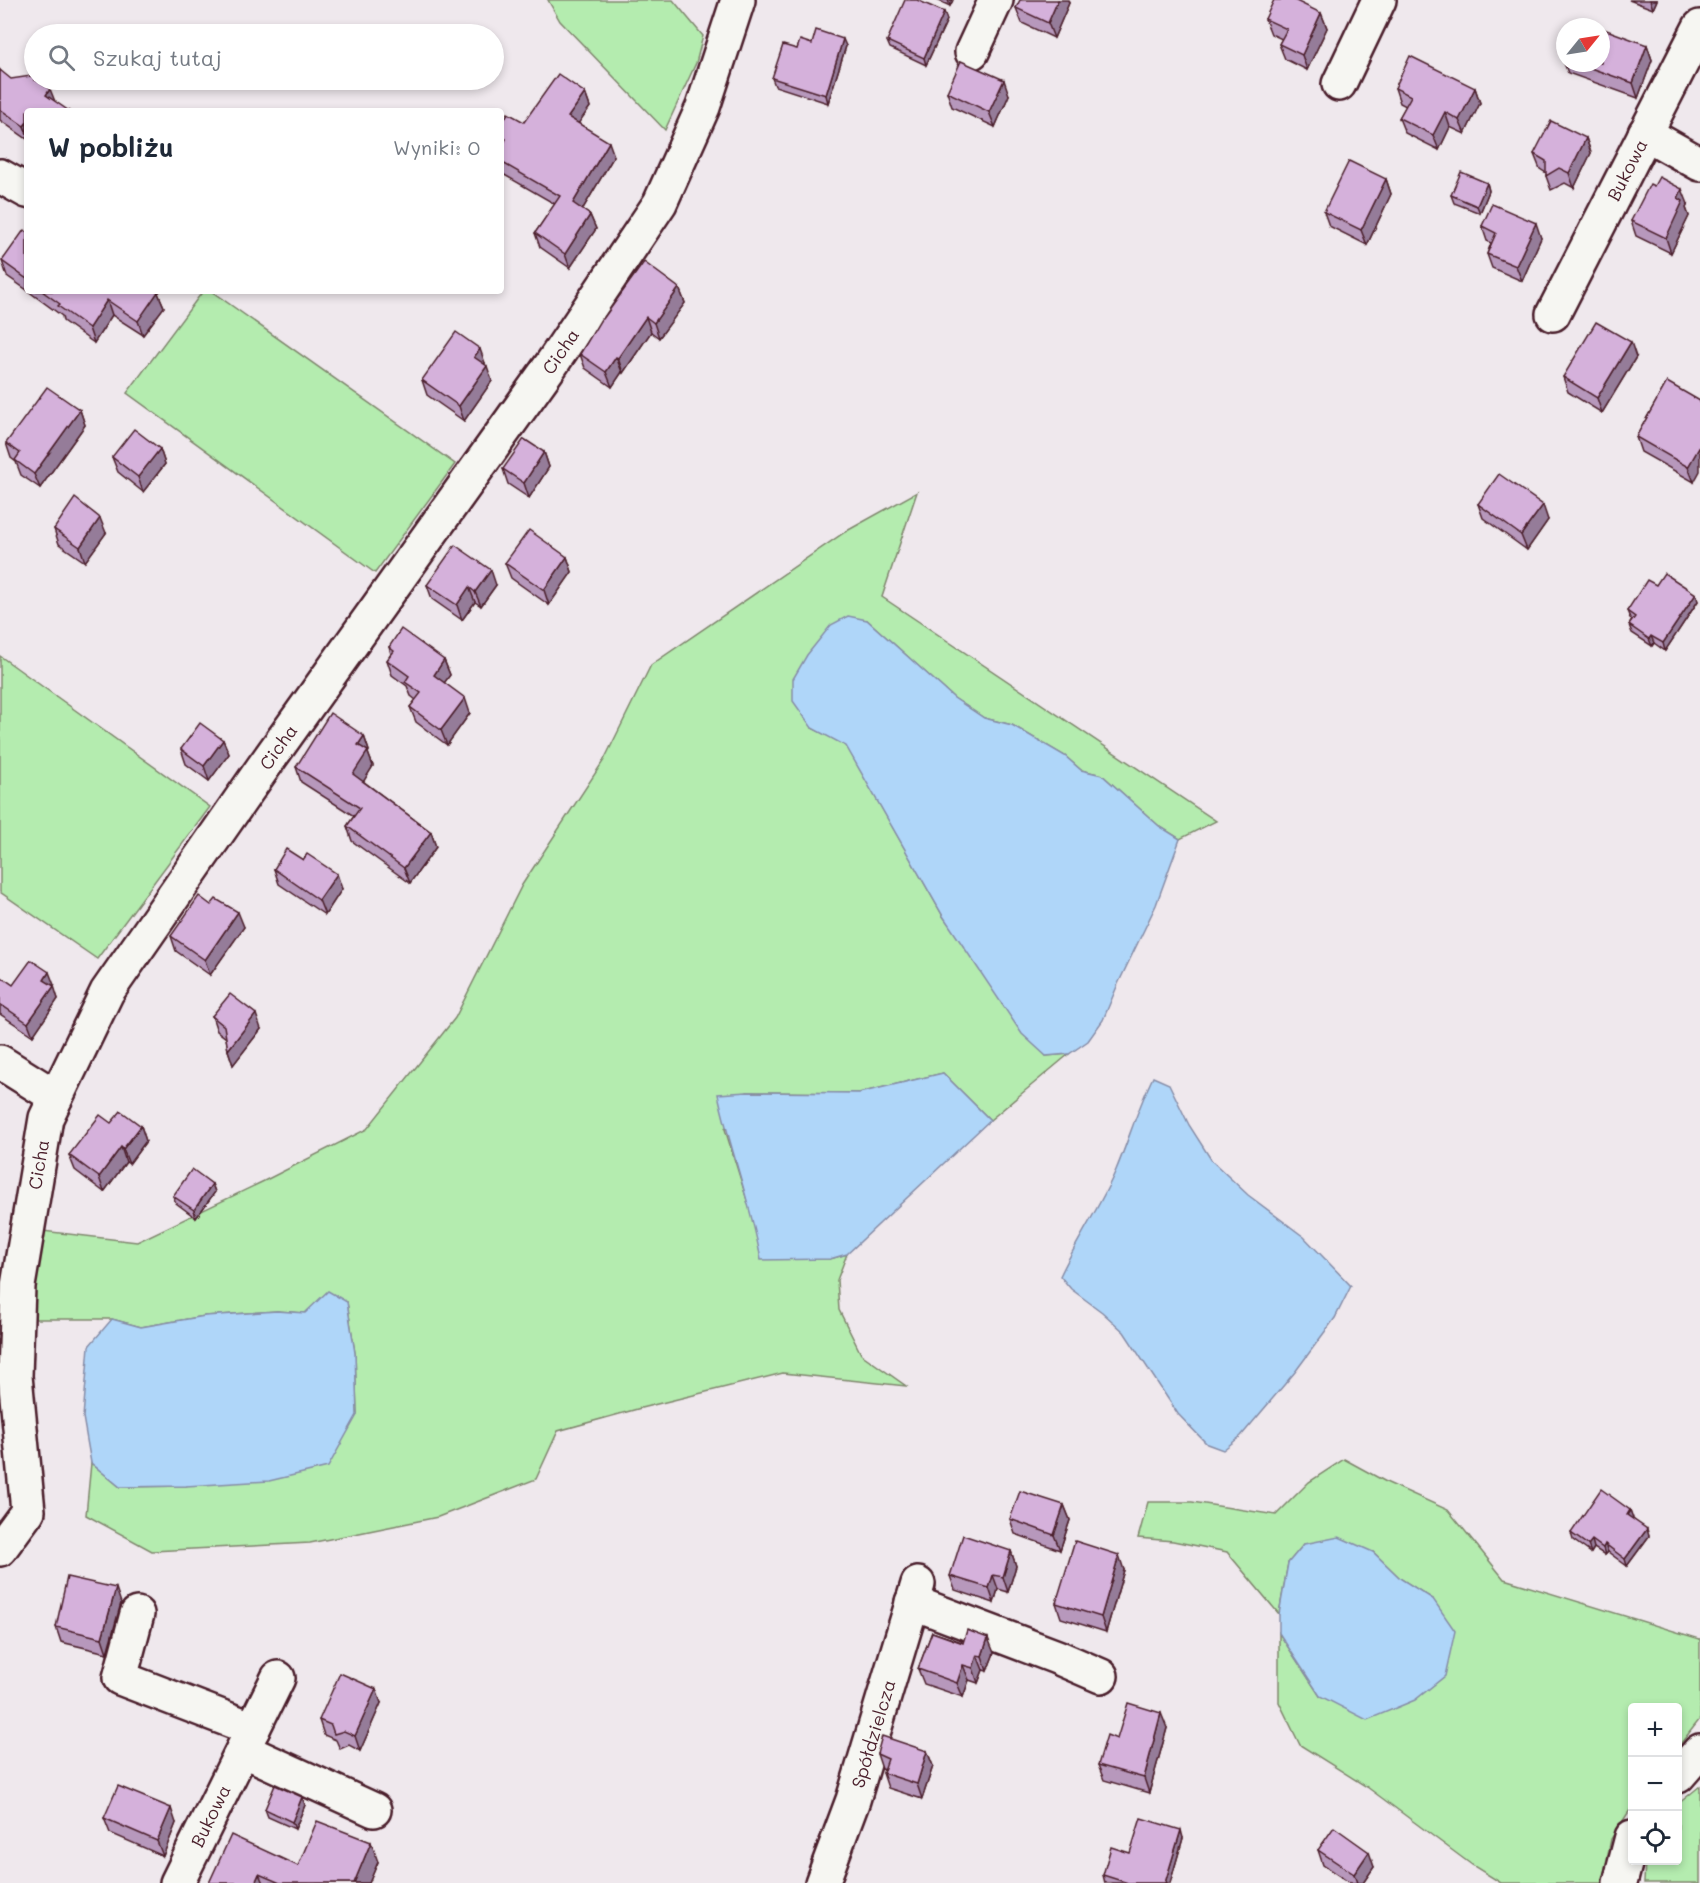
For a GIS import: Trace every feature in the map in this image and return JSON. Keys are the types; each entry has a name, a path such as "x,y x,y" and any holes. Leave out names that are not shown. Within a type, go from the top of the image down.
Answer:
{"street":[{"name":"Cicha","path":"0,1549 28,1511 15,1376 18,1286 46,1118 56,1096 107,992 262,769 551,365 660,203 703,107 738,0"},
{"path":"972,52 996,0"},
{"path":"1339,84 1379,0"},
{"name":"Bukowa","path":"1553,314 1700,27"},
{"path":"1645,133 1700,164"},
{"path":"0,177 24,189"},
{"path":"0,1062 56,1096"},
{"name":"Spółdzielcza","path":"822,1883 853,1800 915,1593 1101,1676"},
{"path":"137,1614 120,1678 248,1740 374,1810"},
{"name":"Bukowa","path":"177,1883 278,1678"},
{"path":"1682,1771 1700,1751"},
{"path":"1620,1883 1628,1852"}],"green space":[{"path":"548,0 673,0 703,36 696,63 665,130 560,21"},
{"path":"201,294 215,294 455,464 375,573 127,393"},
{"path":"917,492 882,597 1216,821 1180,839 1159,826 1102,775 1081,770 1065,756 1012,725 984,718 954,698 867,620 812,728 846,745 943,916 1046,1056 1069,1054 990,1120 943,1073 859,1093 747,1092 725,1129 756,1229 761,1259 830,1259 847,1254 837,1280 839,1310 861,1354 906,1386 783,1373 641,1408 558,1431 536,1479 438,1517 310,1543 152,1551 86,1515 91,1463 120,1487 186,1486 357,1415 355,1353 347,1302 305,1313 277,1311 205,1316 141,1327 112,1319 29,1319 43,1231 137,1242 367,1129 455,1018 522,885 604,760 651,665 845,532"},
{"path":"0,656 210,807 97,959 0,892"},
{"path":"1344,1459 1388,1483 1448,1510 1504,1579 1700,1639 1700,1719 1682,1742 1682,1703 1628,1703 1628,1813 1611,1839 1602,1883 1501,1883 1472,1865 1367,1787 1300,1745 1279,1702 1279,1633 1320,1696 1433,1599 1401,1579 1373,1552 1304,1544 1288,1563 1279,1614 1227,1552 1173,1541 1138,1538 1148,1502 1192,1502 1276,1515 1309,1482"},
{"path":"1700,1786 1700,1883 1644,1883 1645,1865 1682,1865 1682,1801"}],"water":[{"path":"848,616 867,620 954,698 984,718 1012,725 1065,756 1081,770 1102,775 1159,826 1180,839 1156,905 1103,1020 1088,1041 1069,1054 1046,1056 1022,1034 943,916 846,746 812,728 793,701 793,679 807,655 831,625"},
{"path":"943,1073 990,1120 847,1254 830,1259 761,1260 752,1218 718,1094 859,1093"},
{"path":"1153,1077 1169,1084 1189,1125 1212,1161 1248,1195 1304,1237 1351,1286 1335,1318 1295,1372 1241,1436 1223,1450 1207,1444 1178,1414 1124,1332 1071,1289 1060,1276 1110,1184"},
{"path":"328,1291 347,1302 355,1353 357,1415 328,1467 269,1481 120,1487 91,1463 83,1417 89,1346 112,1319 141,1327 205,1316 277,1311 305,1313"},
{"path":"1339,1537 1373,1552 1401,1579 1433,1599 1455,1631 1445,1676 1415,1700 1367,1720 1320,1696 1279,1633 1279,1614 1288,1563 1304,1544"}],"building":[{"path":"905,0 917,0 944,12 924,58 887,41"},
{"path":"1020,0 1058,0 1048,23 1016,8"},
{"path":"1274,0 1294,0 1321,13 1302,55 1279,44 1287,29 1265,19"},
{"path":"816,30 843,39 826,95 772,78 783,45 797,49 800,40 812,44"},
{"path":"1610,31 1647,45 1633,83 1602,72 1610,72"},
{"path":"1410,56 1475,88 1459,120 1445,112 1433,135 1399,118 1411,96 1395,88"},
{"path":"961,61 1004,80 989,112 947,92"},
{"path":"0,70 11,79 24,77 24,90 49,90 46,95 65,108 24,108 24,126 0,109"},
{"path":"558,74 585,93 568,117 609,142 573,203 590,215 565,254 535,233 560,196 504,164 506,139 504,138 504,120 508,113 524,122"},
{"path":"1551,121 1586,138 1569,173 1559,168 1546,176 1546,161 1534,154"},
{"path":"1349,161 1386,179 1361,230 1324,212"},
{"path":"1461,172 1487,183 1477,206 1451,195"},
{"path":"1659,177 1682,189 1678,198 1683,201 1666,238 1631,221 1650,184 1654,186"},
{"path":"1492,204 1536,223 1516,266 1487,254 1496,233 1482,226"},
{"path":"24,230 24,277 2,261"},
{"path":"644,262 679,288 654,323 646,317 606,372 580,354 601,319"},
{"path":"46,294 157,294 138,321 107,300 89,328 58,306 60,304"},
{"path":"1596,322 1631,342 1597,398 1563,377"},
{"path":"456,332 480,349 474,357 487,366 459,406 422,380"},
{"path":"1667,382 1700,401 1700,446 1688,467 1636,437"},
{"path":"47,387 80,410 34,474 15,460 20,453 6,443"},
{"path":"134,429 160,449 138,477 112,457"},
{"path":"524,439 544,452 524,483 503,469"},
{"path":"1499,474 1543,505 1521,535 1478,504"},
{"path":"75,498 100,518 80,547 54,529"},
{"path":"529,530 567,557 544,590 505,563"},
{"path":"455,545 491,570 475,592 469,587 457,605 427,585"},
{"path":"1664,573 1696,594 1663,643 1651,636 1649,639 1629,625 1635,617 1627,611 1647,580 1656,585"},
{"path":"401,629 444,660 434,675 465,698 441,730 410,707 421,693 405,682 409,676 387,660 394,651 389,647"},
{"path":"330,713 364,736 358,745 368,751 353,774 431,832 404,868 347,826 360,808 296,767"},
{"path":"200,723 223,740 204,766 181,749"},
{"path":"286,849 303,860 307,854 337,874 319,900 274,869"},
{"path":"199,896 211,905 216,899 238,912 205,960 171,936"},
{"path":"31,960 49,972 44,980 54,986 28,1023 0,1004 0,976 13,985"},
{"path":"230,994 256,1014 228,1050 224,1026 212,1016"},
{"path":"121,1111 141,1126 123,1149 121,1147 99,1177 69,1155 100,1115 111,1123"},
{"path":"192,1169 212,1184 194,1210 173,1196"},
{"path":"1601,1489 1630,1510 1627,1515 1647,1529 1625,1559 1605,1544 1603,1548 1592,1540 1588,1545 1571,1533"},
{"path":"1020,1491 1064,1505 1054,1535 1010,1519"},
{"path":"963,1535 1011,1551 1003,1577 993,1575 989,1588 950,1576"},
{"path":"1075,1541 1119,1555 1101,1617 1056,1603"},
{"path":"67,1577 116,1588 102,1638 56,1627"},
{"path":"967,1630 988,1638 982,1656 977,1655 973,1668 963,1665 957,1683 918,1669 932,1632 963,1643"},
{"path":"340,1673 376,1689 355,1736 344,1731 334,1734 331,1725 319,1720"},
{"path":"1128,1703 1161,1713 1144,1778 1098,1765 1107,1735 1117,1739"},
{"path":"882,1736 927,1751 917,1784 883,1773 888,1759 877,1754"},
{"path":"275,1785 302,1797 292,1822 265,1809"},
{"path":"118,1786 171,1808 157,1841 104,1818"},
{"path":"1141,1818 1181,1830 1165,1883 1128,1883 1103,1875 1111,1847 1130,1853"},
{"path":"317,1821 371,1842 354,1883 280,1883 259,1874 255,1883 209,1883 231,1835 298,1866"},
{"path":"1334,1827 1369,1852 1354,1874 1318,1850"}]}
